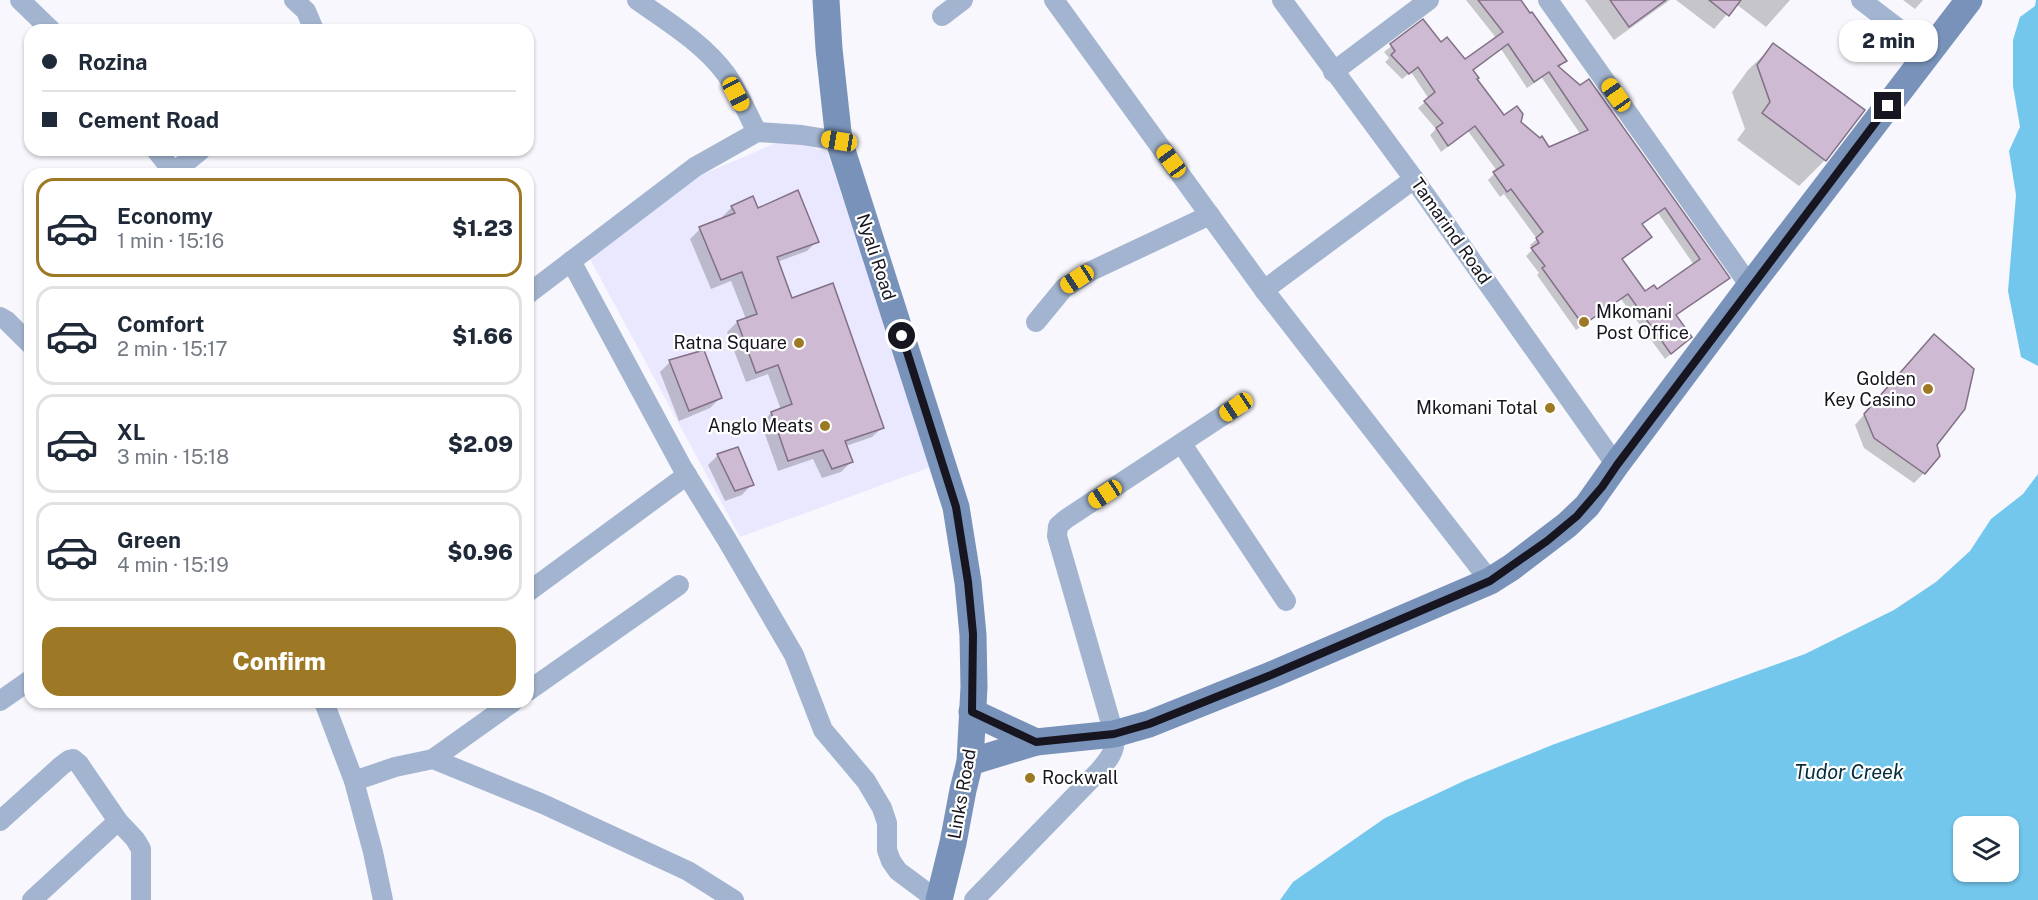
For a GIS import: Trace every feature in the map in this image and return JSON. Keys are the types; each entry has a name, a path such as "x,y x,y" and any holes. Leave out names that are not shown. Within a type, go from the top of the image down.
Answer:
{"main road":[{"name":"Nyali Road","path":"826,0 839,141 956,507 968,582 973,634 973,700"},
{"path":"970,762 1036,742 1114,734 1149,724 1261,679 1490,581 1547,541 1580,513 1602,487 1750,286 1970,0"},
{"path":"973,700 1036,742"},
{"name":"Links Road","path":"938,900 970,762 973,700"}],"street":[{"path":"20,0 45,24"},
{"path":"294,0 306,11 311,24"},
{"path":"637,0 706,51 726,75 757,132"},
{"path":"942,15 963,0"},
{"path":"1054,0 1264,290 1490,581"},
{"name":"Tamarind Road","path":"1282,0 1414,179 1617,465"},
{"path":"1333,72 1429,0"},
{"path":"1548,0 1750,286"},
{"path":"1861,0 1929,52"},
{"path":"534,289 695,167 757,132 802,135 839,141"},
{"path":"161,156 171,168"},
{"path":"181,168 194,156"},
{"path":"1264,290 1414,179"},
{"path":"1036,322 1064,288 1091,270 1210,215"},
{"path":"571,261 687,475 794,655 823,730 866,781 882,808 887,823 888,850 891,861 898,871 938,900"},
{"path":"0,317 24,338"},
{"path":"974,900 1099,771 1111,756 1115,742 1057,531 1066,519 1236,407"},
{"path":"1182,444 1286,601"},
{"path":"534,588 687,475"},
{"path":"534,687 679,585"},
{"path":"0,701 24,684"},
{"path":"326,708 354,781 383,900"},
{"path":"354,781 395,767 433,759 505,708"},
{"path":"0,821 61,766 73,759 141,849 141,900"},
{"path":"433,759 543,804 688,871 734,900"},
{"path":"32,900 118,821"}],"shaded area":[{"name":"Ratna Square","path":"788,138 828,153 931,467 740,537 589,257 680,184"}],"water":[{"path":"2038,0 2038,366 2021,357 2008,291 2016,195 2009,151 2020,127 2013,86 2013,40 2020,17 2035,6"},
{"name":"Tudor Creek","path":"2038,474 2038,900 1280,900 1293,882 1385,818 1466,780 1552,745 1805,654 1894,610 1936,582 1970,551 1991,519 2023,494"}],"building":[{"path":"1478,0 1521,0 1530,13 1532,12 1567,61 1558,66 1580,85 1589,79 1730,278 1676,315 1692,337 1671,354 1628,294 1583,325 1542,268 1545,266 1531,248 1539,243 1536,238 1543,232 1511,189 1507,192 1493,172 1504,165 1475,126 1448,146 1436,128 1443,123 1424,101 1435,92 1418,67 1409,74 1391,55 1395,51 1390,44 1423,19 1441,42 1447,37 1465,59 1503,32","holes":["1508,44 1534,82 1549,72 1588,130 1549,147 1542,136 1540,138 1521,122 1523,114 1517,106 1504,115 1477,79 1479,78 1473,70","1665,208 1700,259 1657,289 1654,285 1645,291 1622,259 1652,237 1642,224"]},
{"path":"1610,0 1666,0 1629,27"},
{"path":"1709,0 1741,0 1729,16"},
{"path":"1773,43 1865,110 1826,161 1762,113 1770,102 1757,65"},
{"name":"Ratna Square","path":"798,190 819,242 777,257 792,298 833,283 884,428 845,441 853,462 832,469 823,450 788,461 771,412 792,404 778,365 756,373 737,321 757,314 742,272 721,280 699,227 735,213 731,206 753,196 758,208"},
{"name":"Golden Key Casino","path":"1934,334 1974,369 1965,409 1937,445 1940,456 1925,474 1874,438 1864,414"},
{"path":"704,350 722,398 689,411 669,360"},
{"path":"738,447 754,485 735,491 717,454"}],"place":[{"name":"Mkomani Post Office","path":"1584,322"},
{"name":"Ratna Square","path":"799,343"},
{"name":"Golden Key Casino","path":"1928,389"},
{"name":"Mkomani Total","path":"1550,408"},
{"name":"Anglo Meats","path":"825,426"},
{"name":"Rockwall","path":"1030,778"}],"route":[{"path":"902,336 956,507 968,582 973,634 972,712 1036,742 1114,734 1149,724 1271,675 1490,581 1567,525 1587,506 1602,487 1750,286 1888,106"}]}
